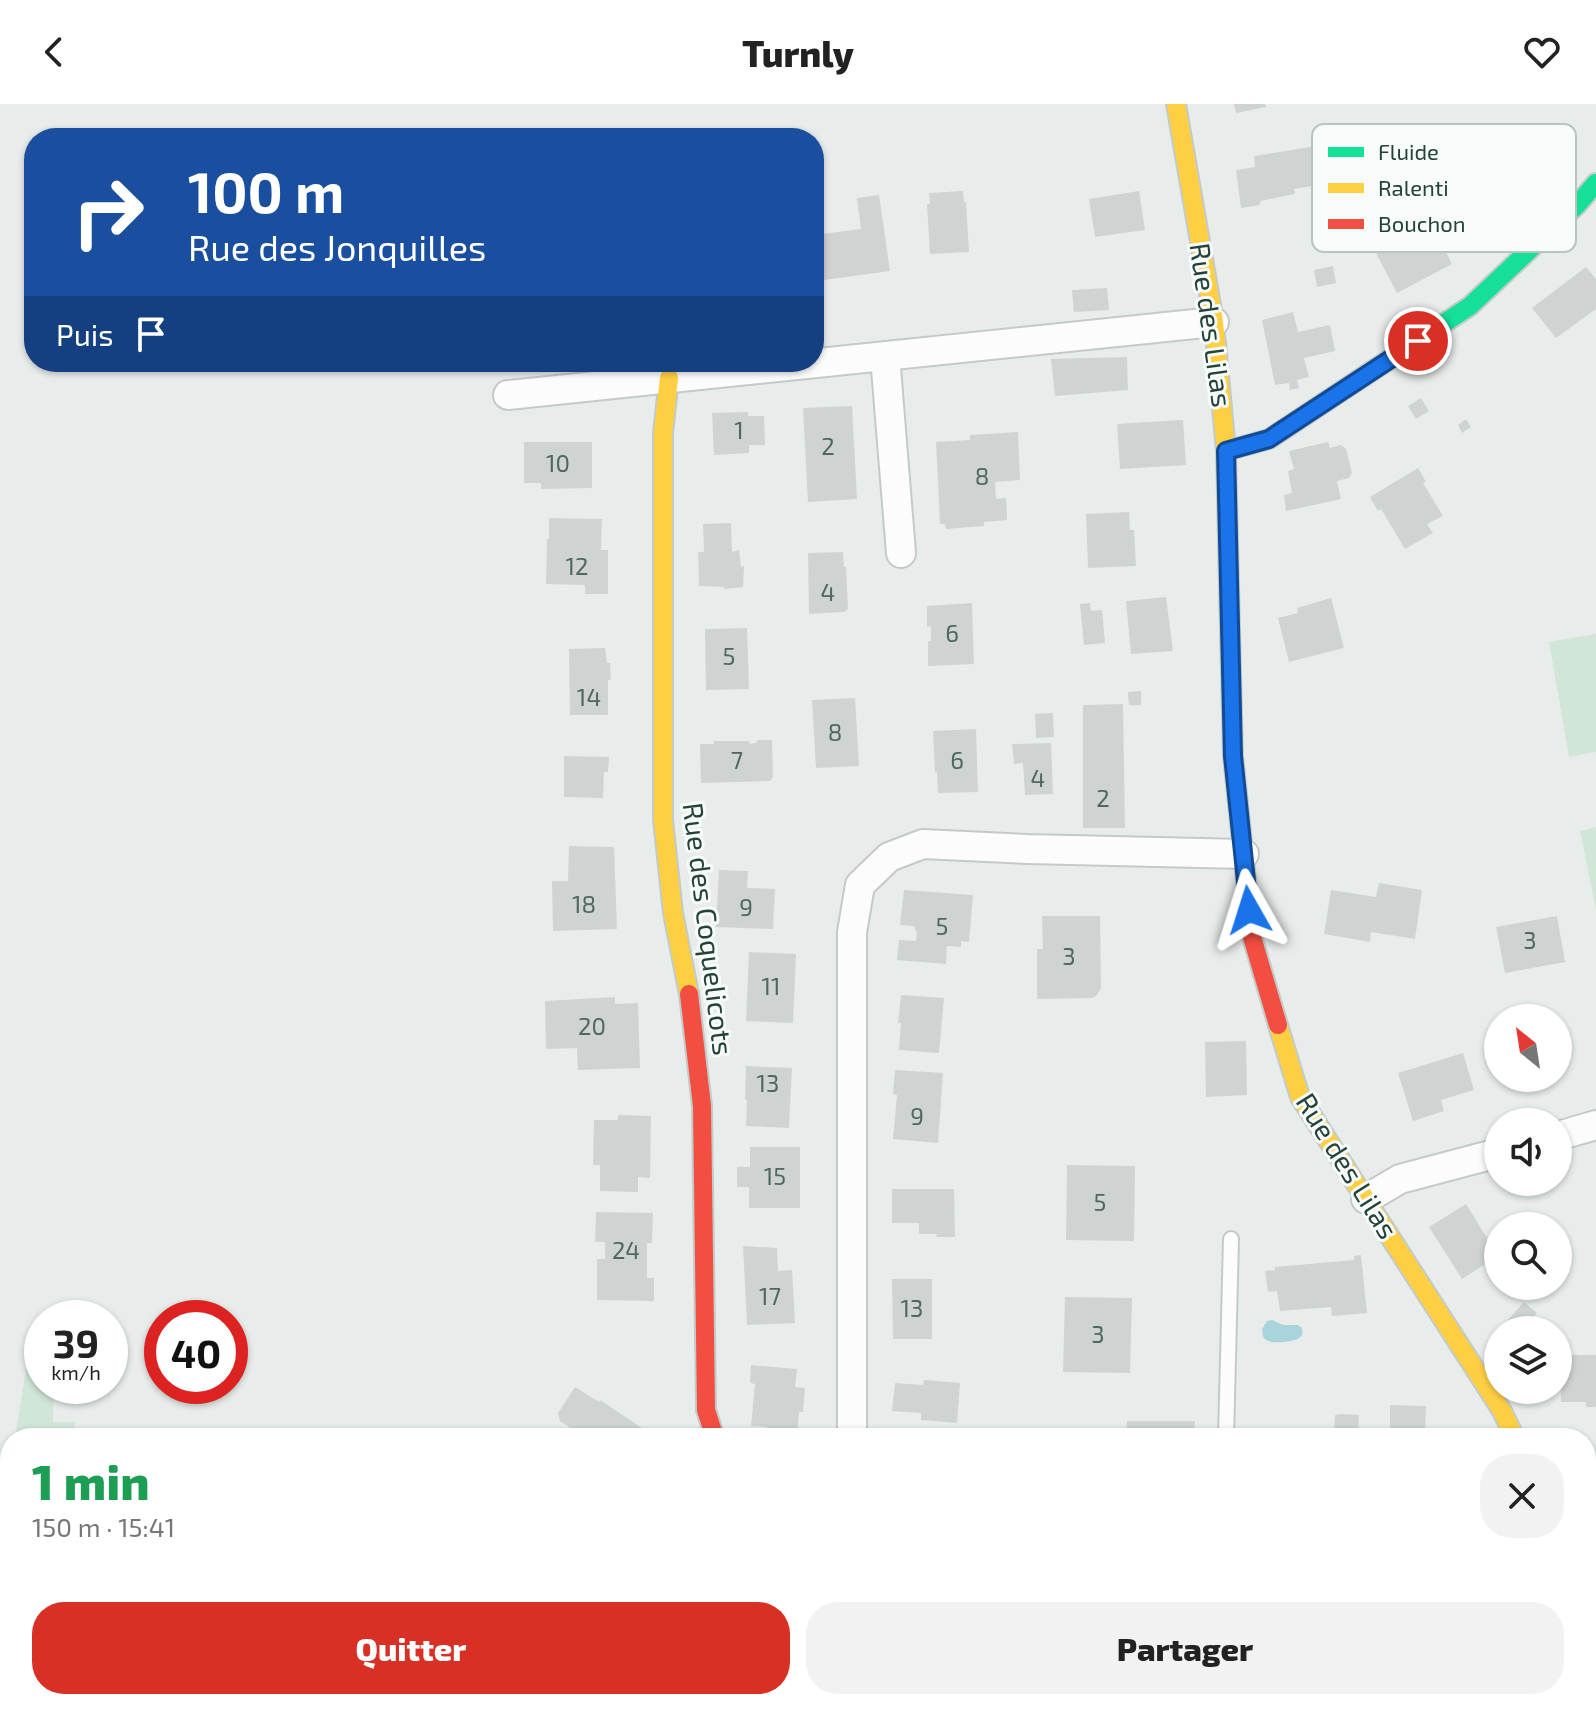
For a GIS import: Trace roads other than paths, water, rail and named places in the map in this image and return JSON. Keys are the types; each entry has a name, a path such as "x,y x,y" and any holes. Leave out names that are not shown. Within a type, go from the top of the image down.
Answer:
{"street":[{"name":"Rue des Lilas","path":"1176,104 1214,322 1226,451 1233,756 1252,937 1300,1097 1510,1428"},
{"path":"1576,206 1596,183"},
{"path":"1226,451 1269,439 1470,306 1527,252"},
{"path":"824,362 1214,322"},
{"path":"885,356 901,553"},
{"path":"508,395 728,372"},
{"name":"Rue des Coquelicots","path":"669,378 663,433 663,820 673,913 692,1012 702,1106 706,1410 712,1428"},
{"path":"852,1428 852,932 860,885 889,857 923,844 1244,854"},
{"path":"1572,1132 1596,1125"},
{"path":"1366,1199 1400,1179 1484,1157"}],"lane":[{"path":"1226,1428 1231,1239"}],"water":[{"path":"1267,1321 1283,1325 1298,1325 1302,1328 1302,1335 1286,1342 1268,1341 1262,1329"}]}
